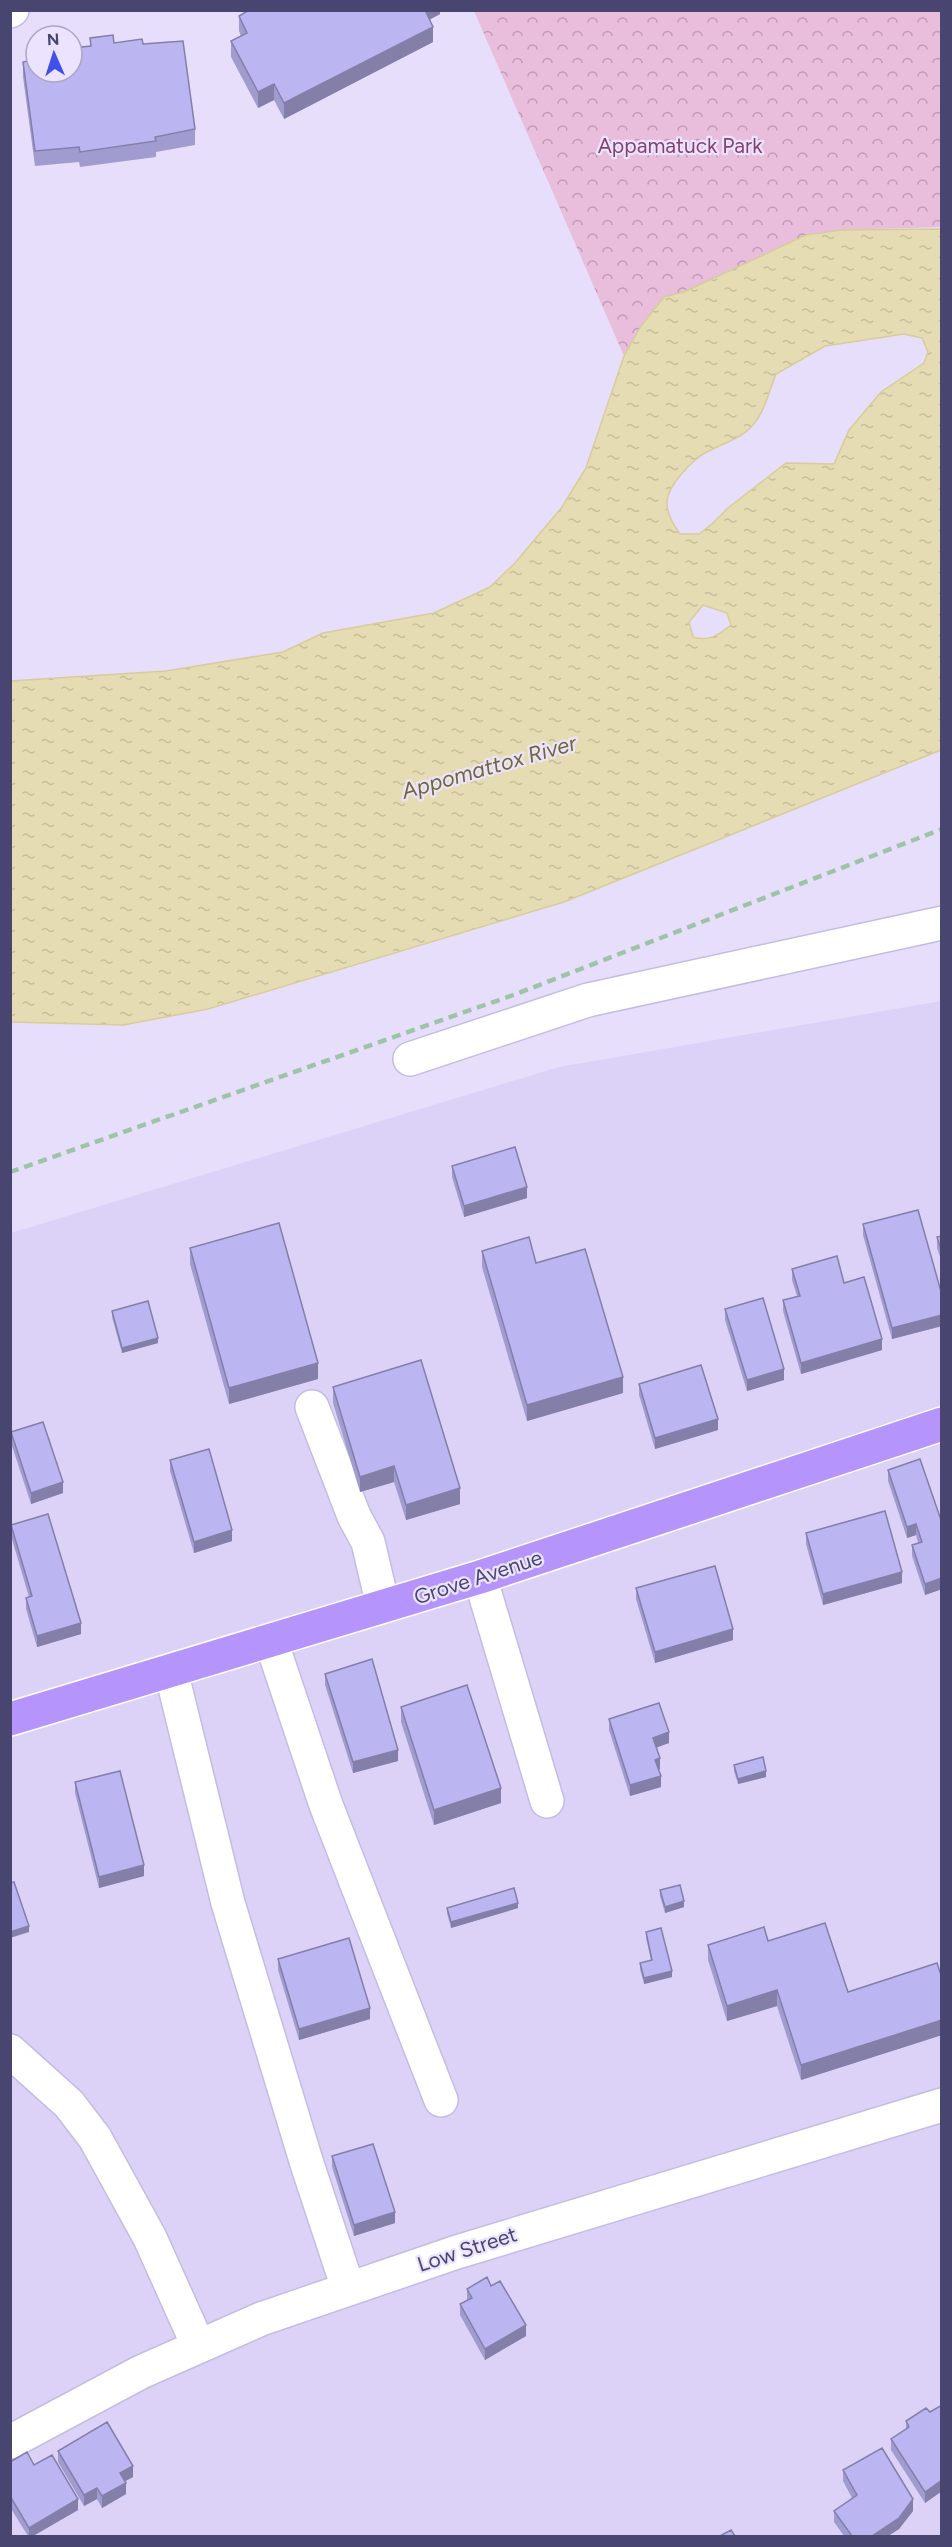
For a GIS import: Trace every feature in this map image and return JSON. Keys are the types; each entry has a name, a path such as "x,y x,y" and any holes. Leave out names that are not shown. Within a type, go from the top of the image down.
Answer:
{"main road":[{"name":"Grove Avenue","path":"10,1719 480,1577 942,1424"}],"street":[{"path":"410,1059 588,1000 942,923"},
{"path":"312,1407 354,1516 368,1542 383,1606"},
{"path":"480,1577 548,1802"},
{"path":"271,1641 326,1805 441,2100"},
{"path":"171,1671 228,1903 307,2164 348,2288"},
{"path":"10,2052 69,2104 94,2138 150,2238 198,2345"},
{"name":"Low Street","path":"10,2442 141,2372 198,2345 348,2288 457,2252 942,2104"}],"shaded area":[{"path":"941,1001 941,2536 11,2536 11,1233 559,1067"}],"green space":[{"name":"Appamatuck Park","path":"474,11 941,11 941,227 842,230 806,235 684,292 664,297 641,326 624,356"}],"water":[{"name":"Appomattox River","path":"941,229 941,750 564,902 208,1009 123,1025 11,1022 11,681 166,671 283,652 323,633 434,613 490,587 515,563 562,507 586,468 624,356 641,326 664,297 684,292 806,235 842,230","holes":["904,334 922,338 928,352 924,363 881,392 849,430 834,464 786,463 728,508 699,534 680,534 668,509 667,500 672,487 682,473 700,456 737,438 753,425 764,407 776,374 825,346","703,605 727,613 731,625 718,635 709,638 693,637 689,622"]}],"building":[{"path":"249,10 425,10 433,27 284,103 274,84 258,92 231,41 247,33 239,16"},
{"path":"113,35 114,43 142,39 143,44 183,41 195,129 155,137 156,141 80,152 79,147 35,151 26,84 84,84 84,47 91,46 90,38"},
{"path":"515,1147 527,1187 464,1206 452,1166"},
{"path":"918,1210 942,1295 942,1315 892,1328 863,1224"},
{"path":"279,1223 318,1363 229,1388 190,1248"},
{"path":"942,1236 942,1252 937,1237"},
{"path":"529,1237 536,1263 585,1249 623,1377 527,1405 482,1251"},
{"path":"837,1256 844,1283 864,1277 882,1339 801,1363 783,1300 800,1296 792,1269"},
{"path":"763,1298 784,1369 747,1380 725,1309"},
{"path":"148,1301 158,1338 122,1348 112,1311"},
{"path":"421,1360 460,1488 406,1505 394,1466 360,1477 333,1387"},
{"path":"701,1365 718,1419 655,1438 639,1384"},
{"path":"43,1422 63,1482 31,1493 11,1432"},
{"path":"209,1449 232,1530 194,1542 170,1460"},
{"path":"920,1459 942,1523 942,1578 925,1584 912,1545 922,1542 916,1524 907,1527 888,1470"},
{"path":"885,1511 902,1572 823,1594 806,1533"},
{"path":"48,1514 81,1623 37,1636 26,1598 32,1596 11,1525"},
{"path":"715,1566 733,1629 655,1652 636,1588"},
{"path":"372,1659 398,1750 353,1762 325,1674"},
{"path":"467,1685 501,1788 434,1810 401,1707"},
{"path":"659,1703 669,1732 653,1738 660,1758 655,1760 661,1776 630,1785 609,1719"},
{"path":"763,1757 766,1771 738,1779 734,1765"},
{"path":"120,1771 144,1865 99,1877 75,1782"},
{"path":"14,1882 29,1926 10,1932 10,1883"},
{"path":"680,1885 684,1901 665,1907 660,1890"},
{"path":"514,1888 518,1903 451,1922 447,1908"},
{"path":"825,1923 848,1992 937,1963 942,1978 942,2020 801,2065 777,1990 727,2006 708,1945 764,1927 768,1941"},
{"path":"661,1928 672,1971 644,1978 640,1963 652,1960 646,1932"},
{"path":"349,1938 370,2008 299,2029 278,1959"},
{"path":"373,2144 395,2212 354,2225 332,2156"},
{"path":"487,2277 491,2286 500,2281 526,2325 485,2349 460,2304 472,2298 467,2289"},
{"path":"942,2405 942,2480 925,2492 891,2439 909,2427 906,2421 926,2408 930,2412"},
{"path":"107,2422 133,2466 120,2473 126,2483 102,2496 97,2488 84,2495 58,2451"},
{"path":"882,2448 913,2499 899,2518 872,2536 852,2536 834,2511 857,2495 843,2470"},
{"path":"27,2452 34,2465 52,2455 78,2499 29,2528 10,2496 10,2462"},
{"path":"731,2530 735,2536 720,2536"}],"railway":[{"path":"10,1172 516,994 942,829"}]}
